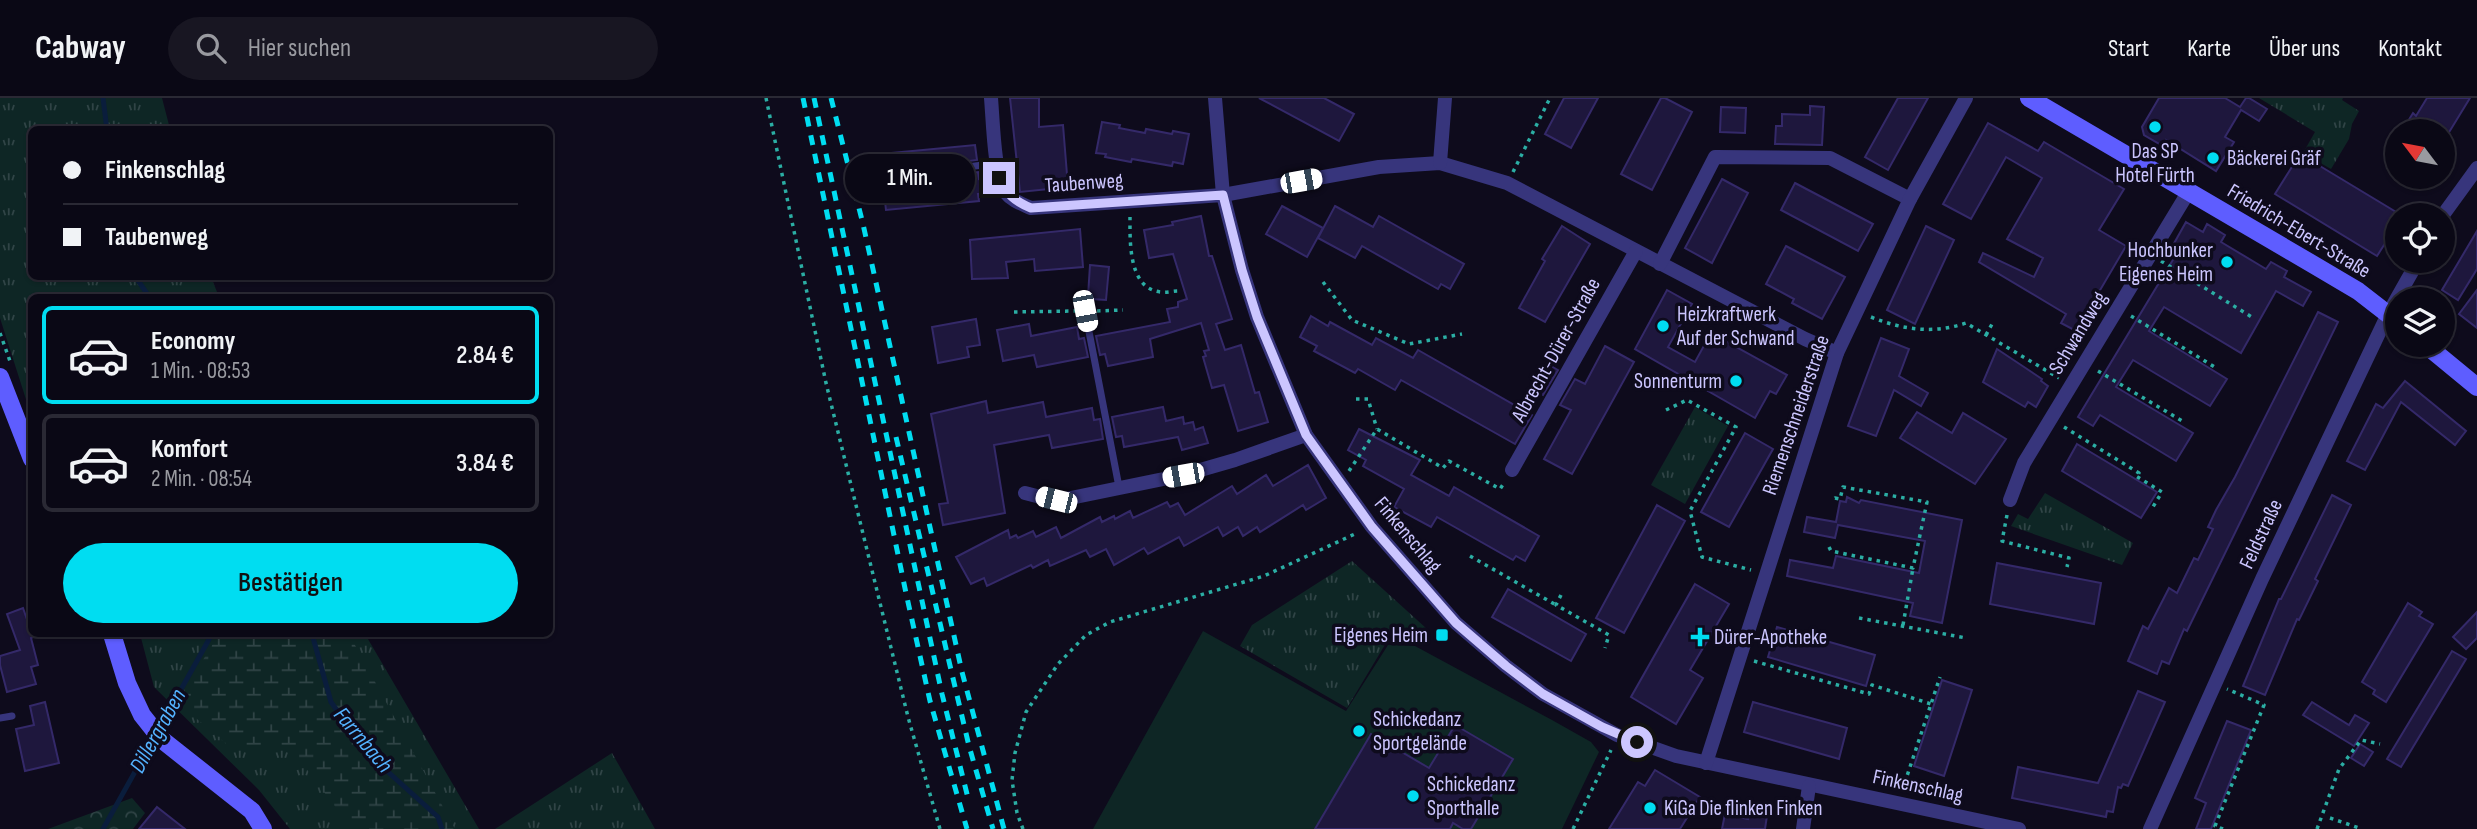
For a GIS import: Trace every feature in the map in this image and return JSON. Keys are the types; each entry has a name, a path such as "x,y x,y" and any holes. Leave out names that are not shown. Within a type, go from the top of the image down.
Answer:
{"street":[{"name":"Taubenweg","path":"991,98 999,178 1006,193 1018,203 1031,208 1223,195"},
{"name":"Finkenschlag","path":"1215,98 1223,195 1242,270 1257,317 1306,435 1372,527 1456,623 1543,694 1617,735 1676,757 2019,829"},
{"path":"1440,163 1445,98"},
{"name":"Riemenschneiderstraße","path":"1706,763 1837,353 1910,199 1966,98"},
{"name":"Friedrich-Ebert-Straße","path":"2029,98 2347,285 2385,312"},
{"path":"1660,264 1715,157 1830,158 1910,199"},
{"path":"1223,195 1380,167 1440,163 1460,167 1507,183 1837,353"},
{"path":"2452,203 2477,168"},
{"name":"Schwandweg","path":"2010,500 2024,463 2189,191"},
{"name":"Albrecht-Dürer-Straße","path":"1512,470 1636,251"},
{"name":"Feldstraße","path":"2150,829 2268,567 2385,334"},
{"path":"2441,357 2477,387"},
{"path":"0,377 28,449"},
{"path":"1025,493 1056,500 1183,475 1306,435"},
{"path":"113,637 127,683 142,715 161,739 252,811 263,829"},
{"path":"1803,829 1809,786"}],"lane":[{"path":"884,178 998,163"},
{"path":"1085,311 1119,486"},
{"path":"0,718 12,716"}],"path":[{"path":"766,98 826,383 908,717 940,829"},
{"path":"1507,183 1550,98"},
{"path":"1130,201 1132,258 1137,276 1152,289 1160,292 1178,291"},
{"path":"2151,255 2255,319"},
{"path":"1323,282 1352,320 1409,344 1462,334"},
{"path":"2118,308 2218,369"},
{"path":"1014,312 1123,310"},
{"path":"1856,311 1886,323 1932,331 1966,323 2071,384"},
{"path":"1986,335 1992,324"},
{"path":"2084,362 2184,422"},
{"path":"1356,399 1368,399 1377,429 1443,468 1449,461 1500,489 1512,470"},
{"path":"1666,410 1687,400 1736,427 1689,511 1702,557 1765,575"},
{"path":"2050,419 2139,473 2136,476 2162,492 2151,510"},
{"path":"1340,485 1377,429"},
{"path":"1833,500 1840,499 1843,487 1927,502 1902,625"},
{"path":"2010,500 2002,541 2069,558 2067,567"},
{"path":"1023,829 1017,813 1012,780 1014,753 1026,712 1058,664 1086,635 1110,622 1264,576 1372,527"},
{"path":"1829,547 1831,551 1913,568"},
{"path":"1470,556 1609,635 1605,648"},
{"path":"1556,605 1561,595"},
{"path":"1859,618 1966,638"},
{"path":"1739,657 1869,694 1872,685 1931,704"},
{"path":"1899,803 1940,677"},
{"path":"2215,684 2264,705 2215,826 2223,829"},
{"path":"1573,829 1617,735"},
{"path":"2317,829 2339,769 2361,740 2380,744"},
{"path":"2330,818 2362,829"}],"green space":[{"path":"0,98 162,98 169,126 28,126 28,280 212,280 218,294 28,294 28,406 0,318"},
{"path":"2259,98 2343,98 2342,100 2359,111 2352,124 2349,139 2331,169 2303,153 2315,132"},
{"path":"1695,407 1728,426 1685,504 1651,485"},
{"path":"2045,493 2133,543 2122,565 2011,526 2018,514 2028,519"},
{"path":"1352,561 1427,629 1417,643 1386,643 1347,708 1240,646 1252,625"},
{"name":"Schickedanz Sportgelände","path":"1203,631 1346,711 1388,645 1415,646 1591,742 1599,752 1562,829 1093,829"},
{"path":"141,637 367,637 479,829 290,829 259,790 154,687"},
{"path":"217,637 351,637 455,829 352,829 289,746 231,748 177,702"},
{"path":"612,753 655,829 495,829"},
{"path":"132,798 145,813 133,829 48,829"}],"building":[{"path":"1010,98 1039,98 1039,127 1063,125 1068,187 1020,192"},
{"path":"1259,98 1324,98 1354,114 1339,141"},
{"path":"1564,98 1598,98 1571,148 1545,134"},
{"path":"1661,98 1692,112 1652,190 1621,174"},
{"path":"1898,98 1928,98 1888,170 1865,157"},
{"path":"2159,98 2225,98 2240,107 2246,98 2249,98 2267,109 2259,121 2241,110 2225,137 2234,142 2216,171 2166,140 2163,146 2144,135 2142,127"},
{"path":"2427,98 2470,98 2455,123 2455,119 2409,119 2413,113 2416,116"},
{"path":"1810,106 1824,107 1822,145 1775,144 1776,126 1782,126 1782,114 1810,115"},
{"path":"1721,107 1746,108 1745,133 1720,132"},
{"path":"1102,122 1145,133 1146,129 1189,134 1183,164 1173,162 1172,166 1132,159 1131,162 1096,153"},
{"path":"1988,123 2038,151 2044,142 2124,189 2099,230 2126,246 2076,331 2061,323 2066,314 1979,262 1983,253 2034,277 2043,258 2007,239 2042,178 2006,157 1971,219 1943,204"},
{"path":"975,145 977,160 873,171 871,155"},
{"path":"2300,154 2385,205 2385,243 2377,256 2275,194"},
{"path":"978,172 979,179 985,178 987,194 978,194 979,201 886,210 883,184"},
{"path":"1722,179 1748,193 1712,263 1685,248"},
{"path":"1795,183 1873,224 1858,251 1781,210"},
{"path":"1282,206 1323,228 1307,257 1266,234"},
{"path":"1335,206 1373,227 1379,216 1464,264 1450,289 1441,284 1438,289 1362,246 1355,258 1318,238"},
{"path":"1201,216 1209,256 1212,256 1232,319 1216,324 1225,350 1241,345 1255,393 1259,392 1268,422 1238,431 1224,385 1212,388 1203,357 1206,356 1204,351 1209,350 1201,323 1150,339 1153,357 1108,366 1105,354 1100,355 1096,336 1170,322 1167,309 1178,307 1178,302 1187,299 1173,254 1149,258 1144,230"},
{"path":"2186,222 2203,232 2207,224 2225,235 2221,242 2266,269 2271,262 2287,271 2284,277 2311,292 2303,306 2276,291 2241,353 2164,307 2149,331 2227,379 2210,406 2133,360 2116,387 2193,433 2176,461 2100,415 2093,426 2078,417 2174,258 2169,255"},
{"path":"1562,226 1590,244 1545,322 1519,308 1545,261 1542,259"},
{"path":"1926,226 1954,240 1915,324 1887,310"},
{"path":"1080,229 1083,267 1035,271 1034,259 1006,262 1008,278 972,279 970,240"},
{"path":"2477,231 2477,269 2458,300 2455,298 2455,287 2444,287 2452,273 2455,273 2455,268"},
{"path":"1786,246 1845,277 1822,319 1792,303 1794,299 1766,284"},
{"path":"1090,265 1109,267 1106,300 1091,299 1088,296"},
{"name":"Sonnenturm","path":"1667,290 1692,304 1668,347 1695,362 1711,333 1787,375 1776,394 1770,391 1755,418 1635,349"},
{"path":"2477,290 2477,328 2459,314"},
{"path":"2318,312 2338,322 2187,631 2184,629 2169,664 2162,661 2157,674 2128,661 2143,626 2148,629 2169,588 2177,593 2194,558 2198,560 2213,529 2208,527 2216,510"},
{"path":"1311,316 1328,326 1330,322 1372,345 1376,338 1413,358 1418,350 1532,415 1515,444 1401,380 1395,390 1358,369 1355,373 1314,351 1317,346 1300,337"},
{"path":"976,319 980,345 967,347 969,357 938,363 932,327"},
{"path":"1029,324 1031,336 1077,327 1079,339 1084,338 1088,357 1037,367 1034,355 1003,361 997,330"},
{"path":"1881,338 1909,349 1899,376 1928,393 1921,406 1894,390 1876,436 1848,426"},
{"path":"1605,346 1634,362 1572,474 1544,459 1571,410 1560,405 1575,379 1585,384"},
{"path":"1997,349 2042,379 2048,386 2036,407 2028,402 2025,407 1983,382"},
{"path":"1549,365 1558,370 1543,395 1535,391"},
{"path":"2405,381 2466,431 2455,445 2401,402 2365,470 2347,461 2376,404 2383,408"},
{"path":"986,401 988,413 1043,402 1046,417 1092,408 1094,420 1100,419 1103,439 1052,448 1049,435 994,445 1005,513 943,525 939,504 948,503 931,414"},
{"path":"1163,407 1166,421 1183,417 1184,424 1193,422 1195,430 1203,427 1208,443 1182,450 1178,437 1124,447 1122,436 1116,437 1112,417"},
{"path":"1917,412 1952,433 1963,413 2006,439 1975,484 1900,438"},
{"path":"1359,429 1420,460 1411,475 1449,496 1454,487 1539,536 1525,561 1516,556 1513,560 1437,517 1431,527 1394,507 1404,489 1363,466 1366,460 1348,450"},
{"path":"1745,433 1773,449 1729,527 1701,512"},
{"path":"2077,444 2157,492 2141,518 2062,471"},
{"path":"1308,465 1326,498 1306,510 1303,505 1260,532 1257,527 1243,536 1238,527 1223,536 1218,527 1184,546 1179,537 1148,554 1144,548 1114,565 1106,549 1090,557 1086,550 1050,566 1048,560 1033,568 1031,565 987,586 984,578 971,584 956,557 1008,530 1010,538 1016,535 1018,538 1033,531 1036,537 1056,527 1061,538 1100,517 1102,522 1130,511 1133,518 1167,502 1170,507 1178,503 1185,515 1232,486 1237,494 1266,475 1273,486"},
{"path":"2332,495 2351,505 2315,579 2318,581 2299,620 2297,619 2265,695 2243,686 2279,599"},
{"path":"1847,497 1859,503 1861,500 1962,520 1942,623 1910,616 1913,603 1787,576 1790,560 1833,568 1836,556 1919,573 1925,541 1838,525 1835,538 1804,532 1807,517 1836,522 1840,501 1846,502"},
{"path":"1657,505 1685,521 1624,633 1596,618"},
{"path":"1997,563 2101,583 2094,624 1990,604"},
{"path":"1695,584 1729,604 1690,670 1703,678 1676,724 1631,697"},
{"path":"1508,589 1586,634 1571,661 1492,617"},
{"path":"2408,603 2422,612 2419,616 2433,624 2386,702 2373,694 2375,690 2362,682"},
{"path":"23,608 28,622 28,637 33,637 31,638 38,665 31,667 36,684 7,692 0,656 20,650 7,614"},
{"path":"2477,612 2477,638 2466,649 2453,637"},
{"path":"1777,627 1875,655 1866,686 1768,657"},
{"path":"2452,651 2466,659 2401,767 2387,759"},
{"path":"1942,680 1972,690 1944,776 1914,766"},
{"path":"2138,691 2165,702 2128,786 2123,784 2121,788 2118,787 2113,812 2107,811 2106,817 2012,798 2018,767 2098,783"},
{"path":"45,702 59,763 25,771 16,729 34,725 30,706"},
{"path":"1753,702 1847,728 1839,759 1744,732"},
{"path":"2312,702 2349,725 2355,715 2369,723 2354,746 2303,715"},
{"path":"2227,721 2251,730 2211,829 2196,829 2206,803 2195,798"},
{"name":"Schickedanz Sporthalle","path":"1455,725 1513,759 1471,829 1463,829 1453,823 1450,829 1315,829 1371,734 1429,768"},
{"path":"2360,744 2373,752 2364,766 2351,758"},
{"path":"1655,770 1700,797 1680,829 1609,829 1638,782 1645,786"},
{"path":"1751,806 1768,809 1765,829 1722,829 1725,814 1748,819"},
{"path":"157,807 185,829 139,829"}],"waterway":[{"name":"Farrnbach","path":"103,98 106,126"},
{"name":"Farrnbach","path":"138,280 147,294"},
{"name":"Dillergraben","path":"103,829 210,637"},
{"name":"Farrnbach","path":"313,637 331,702 367,753 438,817 442,829"}],"railway":[{"path":"803,98 930,701 967,829"},
{"path":"814,98 942,694 969,802"},
{"path":"831,98 863,224 962,672 1004,829"},
{"path":"896,437 969,746 993,829"}],"place":[{"name":"Das SP Hotel Fürth","path":"2155,127"},
{"name":"Bäckerei Gräf","path":"2213,158"},
{"name":"Hochbunker Eigenes Heim","path":"2227,262"},
{"name":"Heizkraftwerk Auf der Schwand","path":"1663,326"},
{"name":"Sonnenturm","path":"1736,381"},
{"name":"Eigenes Heim","path":"1442,635"},
{"name":"Dürer-Apotheke","path":"1700,637"},
{"name":"Schickedanz Sportgelände","path":"1359,731"},
{"name":"Schickedanz Sporthalle","path":"1413,796"},
{"name":"KiGa Die flinken Finken","path":"1650,808"}],"route":[{"path":"999,178 1006,193 1018,203 1031,208 1223,195 1257,317 1306,435 1340,485 1372,527 1456,623 1543,694 1617,735 1637,742"}]}
